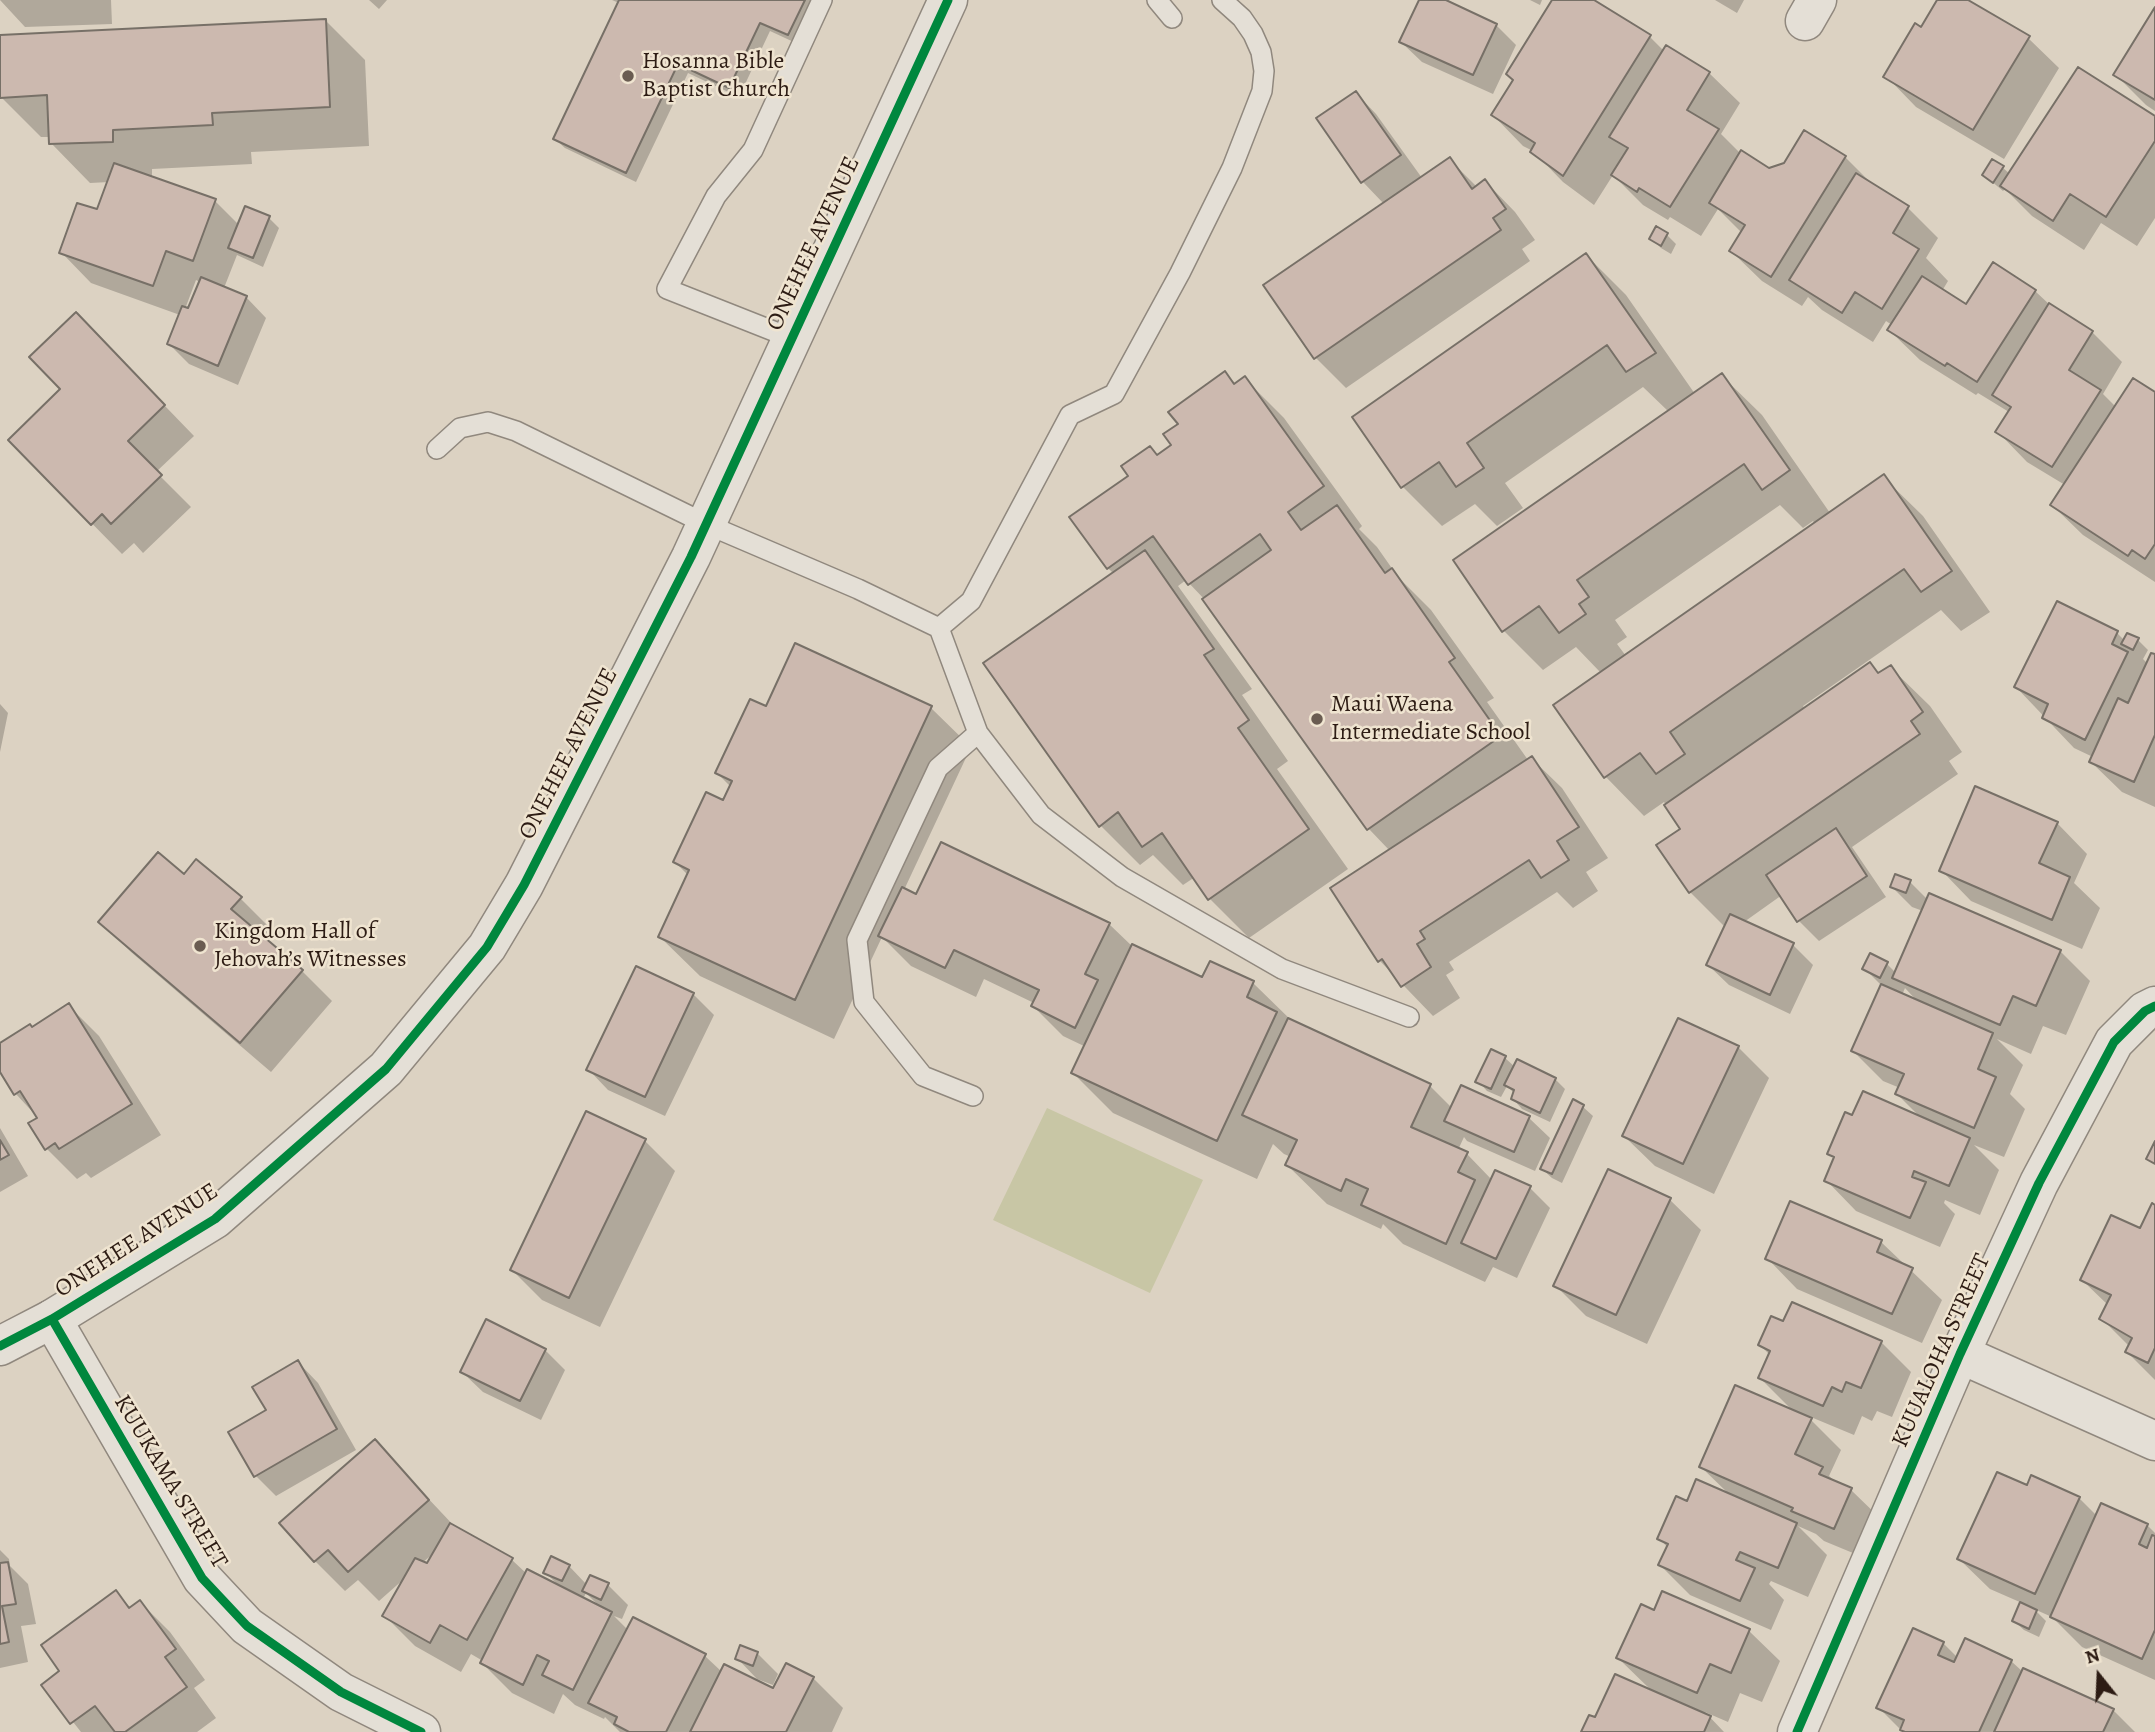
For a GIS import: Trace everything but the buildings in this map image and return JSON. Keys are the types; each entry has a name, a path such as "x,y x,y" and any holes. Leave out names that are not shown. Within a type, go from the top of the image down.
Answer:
{"street":[{"name":"ONEHEE AVENUE","path":"0,1346 52,1319 215,1219 386,1069 487,947 524,885 668,603 948,0"},
{"name":"KUUALOHA STREET","path":"1797,1732 1960,1354 2039,1183 2114,1042 2145,1011 2155,1006"},
{"name":"KUUKAMA STREET","path":"52,1319 202,1578 247,1626 341,1692 421,1732"},
{"path":"1960,1354 2155,1441"}],"lane":[{"path":"791,338 667,289 716,196 753,150 822,0"},
{"path":"1157,0 1172,18"},
{"path":"939,628 971,601 1070,415 1114,394 1180,273 1232,168 1262,91 1265,71 1253,34 1242,18 1222,0"},
{"path":"437,449 460,428 488,422 516,432 706,524 858,589 939,628 978,733 1041,815 1122,877 1282,969 1409,1017"},
{"path":"973,1096 923,1076 864,1002 857,940 938,768 978,733"}],"shaded area":[{"path":"1047,1108 1203,1180 1150,1293 993,1220"}],"cycle path":[{"path":"0,1346 52,1319 215,1219 386,1069 487,947 524,885 691,557 948,0"},
{"path":"1797,1732 1960,1354 2039,1183 2114,1042 2145,1011 2155,1006"},
{"path":"52,1319 202,1578 247,1626 341,1692 421,1732"}],"place":[{"name":"Hosanna Bible Baptist Church","path":"628,76"},
{"name":"Maui Waena Intermediate School","path":"1317,719"},
{"name":"Kingdom Hall of Jehovah’s Witnesses","path":"200,946"}]}
